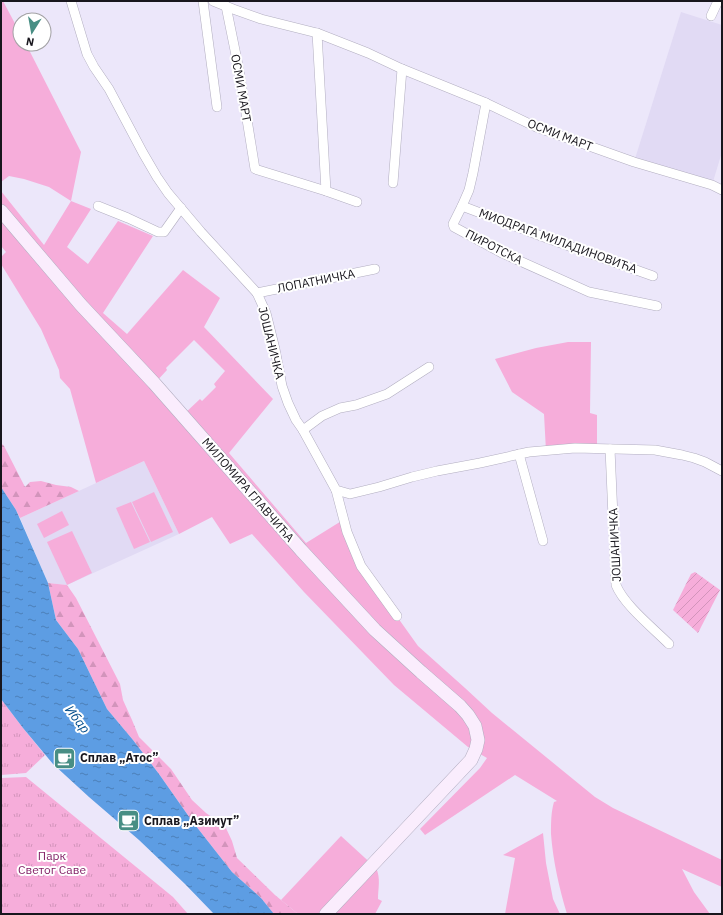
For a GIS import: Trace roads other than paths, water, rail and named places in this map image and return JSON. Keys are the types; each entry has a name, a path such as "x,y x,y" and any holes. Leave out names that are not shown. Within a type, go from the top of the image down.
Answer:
{"street":[{"name":"ЈОШАНИЧКА","path":"71,1 88,54 94,67 109,89 157,177 201,232 257,293 266,313 282,386 288,403 296,420 336,490 346,532 361,566 397,616"},
{"name":"ОСМИ МАРТ","path":"203,1 217,107"},
{"name":"ОСМИ МАРТ","path":"213,1 261,19 317,33 486,103 536,127 634,162 712,185 722,190"},
{"path":"711,16 718,1"},
{"name":"ОСМИ МАРТ","path":"226,6 255,169 357,202"},
{"path":"317,33 326,191"},
{"path":"393,183 402,69"},
{"name":"ПИРОТСКА","path":"486,103 473,173 462,206 455,218 453,224 454,227 502,252 589,292 657,306"},
{"path":"98,206 158,232 164,232 181,208"},
{"name":"МИОДРАГА МИЛАДИНОВИЋА","path":"462,206 653,276"},
{"name":"МИЛОМИРА ГЛАВЧИЋА","path":"1,211 81,305 158,388 301,550 375,630 460,706 475,726 478,740 476,749 474,755 465,768 326,914"},
{"name":"ЛОПАТНИЧКА","path":"257,293 374,269"},
{"path":"303,430 322,416 340,408 356,406 387,394 429,367"},
{"path":"336,490 350,494 431,472 519,454 575,448 655,450 682,455 705,462 722,471"},
{"name":"ЈОШАНИЧКА","path":"610,449 616,585 622,596 634,610 669,644"},
{"path":"519,454 544,541"}],"water":[{"name":"Ибар","path":"1,487 16,510 48,583 56,620 78,649 107,709 133,740 192,821 232,872 261,898 274,914 214,914 139,840 53,764 1,699"}],"place":[{"name":"Сплав „Атос”","path":"65,758"},
{"name":"Сплав „Азимут”","path":"128,821"}],"park label":[{"name":"Парк Светог Саве","path":"52,863"}]}
